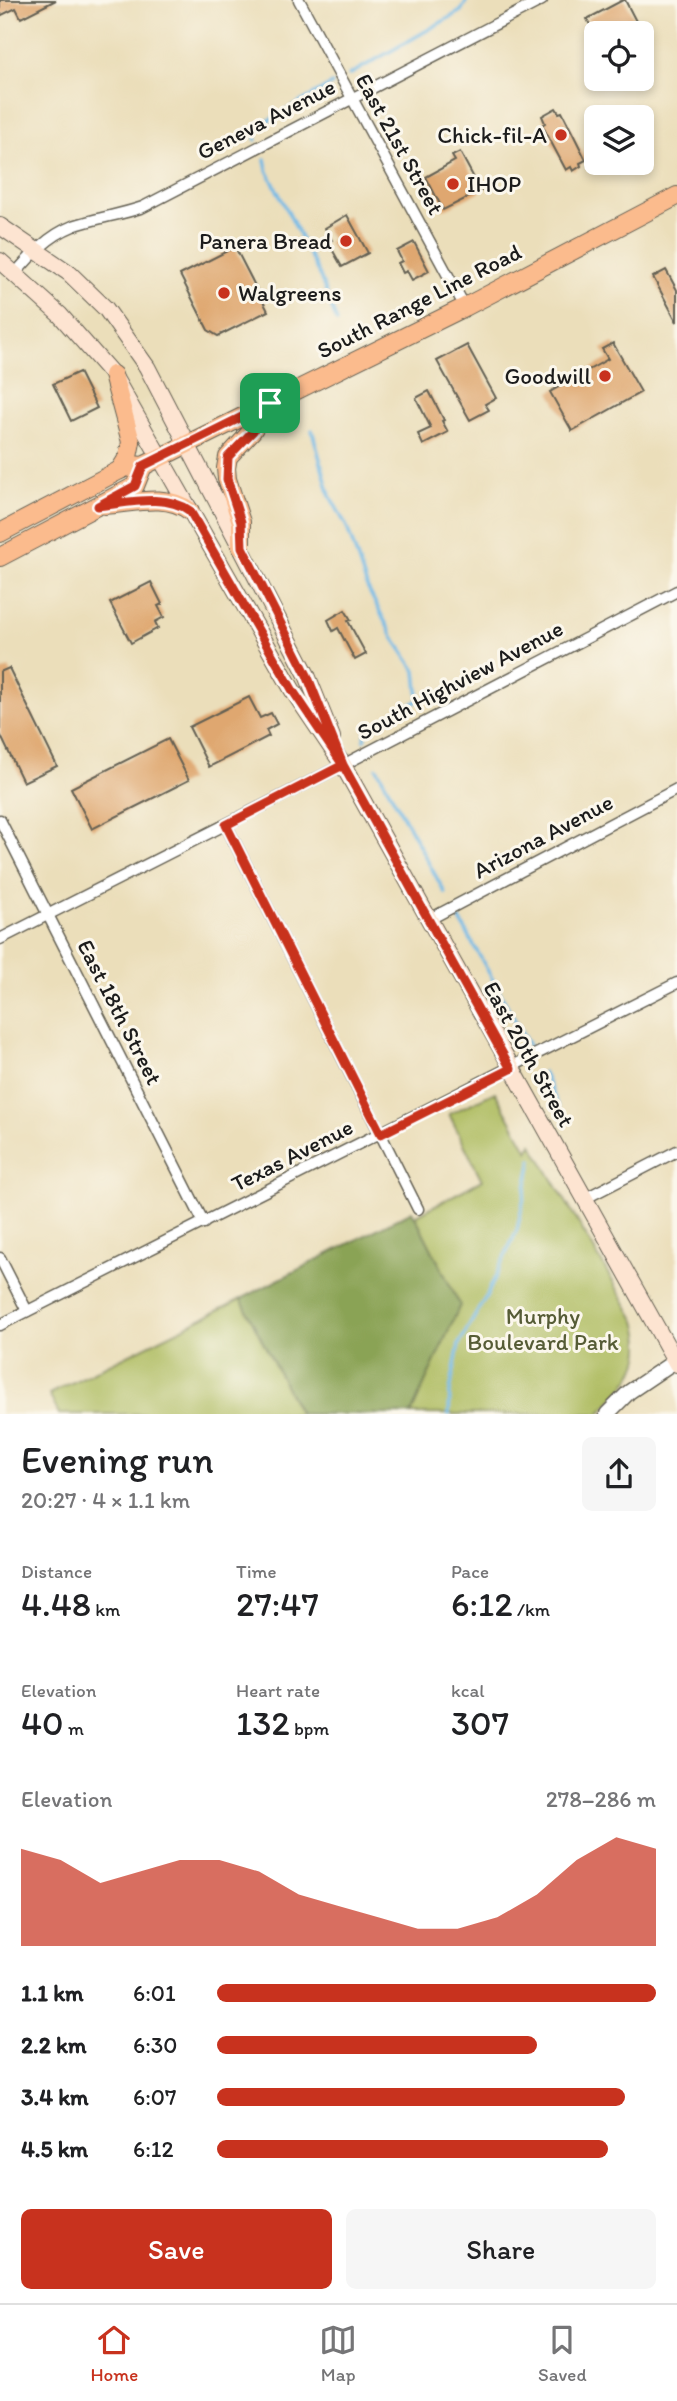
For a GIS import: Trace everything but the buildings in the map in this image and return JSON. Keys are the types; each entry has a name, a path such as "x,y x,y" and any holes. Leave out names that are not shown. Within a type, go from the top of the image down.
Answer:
{"main road":[{"name":"South Range Line Road","path":"0,533 120,470 132,465 143,466 675,201"},
{"name":"East 20th Street","path":"0,226 69,273 106,309 146,367 307,675 343,765"},
{"name":"East 20th Street","path":"0,261 60,315 113,375 293,691 343,765 677,1362"},
{"path":"113,375 131,442 128,457 120,470"},
{"path":"242,547 241,522 227,479 228,457 253,431 270,403"},
{"name":"South Range Line Road","path":"0,557 135,486 143,466"},
{"path":"98,506 164,500 179,503 190,511"}],"street":[{"name":"East 21st Street","path":"299,0 465,307"},
{"name":"Geneva Avenue","path":"14,275 35,250 74,226 121,215 143,206 542,0"},
{"name":"South Highview Avenue","path":"0,939 677,591"},
{"name":"Arizona Avenue","path":"428,920 677,789"},
{"name":"East 18th Street","path":"0,820 204,1223"},
{"path":"226,825 418,1209"},
{"name":"Texas Avenue","path":"0,1325 677,983"},
{"path":"584,1199 677,1151"},
{"path":"0,1258 27,1311"},
{"path":"607,1414 629,1392 677,1362"}],"green space":[{"name":"Murphy Boulevard Park","path":"495,1092 528,1151 532,1144 636,1321 640,1337 638,1362 627,1383 599,1414 411,1414 460,1305 415,1216 482,1180 449,1114"},
{"path":"412,1211 460,1305 411,1414 300,1414 241,1299"},
{"path":"241,1299 300,1414 59,1414 49,1394"}],"waterway":[{"path":"349,75 461,11 467,0"},
{"path":"256,140 256,133 261,125 332,84"},
{"path":"265,159 267,170 320,276 337,322"},
{"path":"312,430 330,496 347,527 367,587 393,637 416,671 419,700 367,730 364,740"},
{"path":"377,768 445,893"},
{"path":"459,918 529,1046"},
{"path":"543,1072 559,1108"},
{"path":"449,1414 450,1391 459,1344 488,1293 517,1230 532,1160"}],"place":[{"name":"Chick-fil-A","path":"561,135"},
{"name":"IHOP","path":"453,184"},
{"name":"Panera Bread","path":"346,241"},
{"name":"Walgreens","path":"224,293"},
{"name":"Goodwill","path":"605,376"}],"route":[{"path":"270,403 143,466 135,486 98,506 164,500 179,503 190,511 293,691 343,765 511,1069 381,1134 226,825 343,765 307,675 242,547 241,522 227,479 228,457 253,431 270,403"}]}
